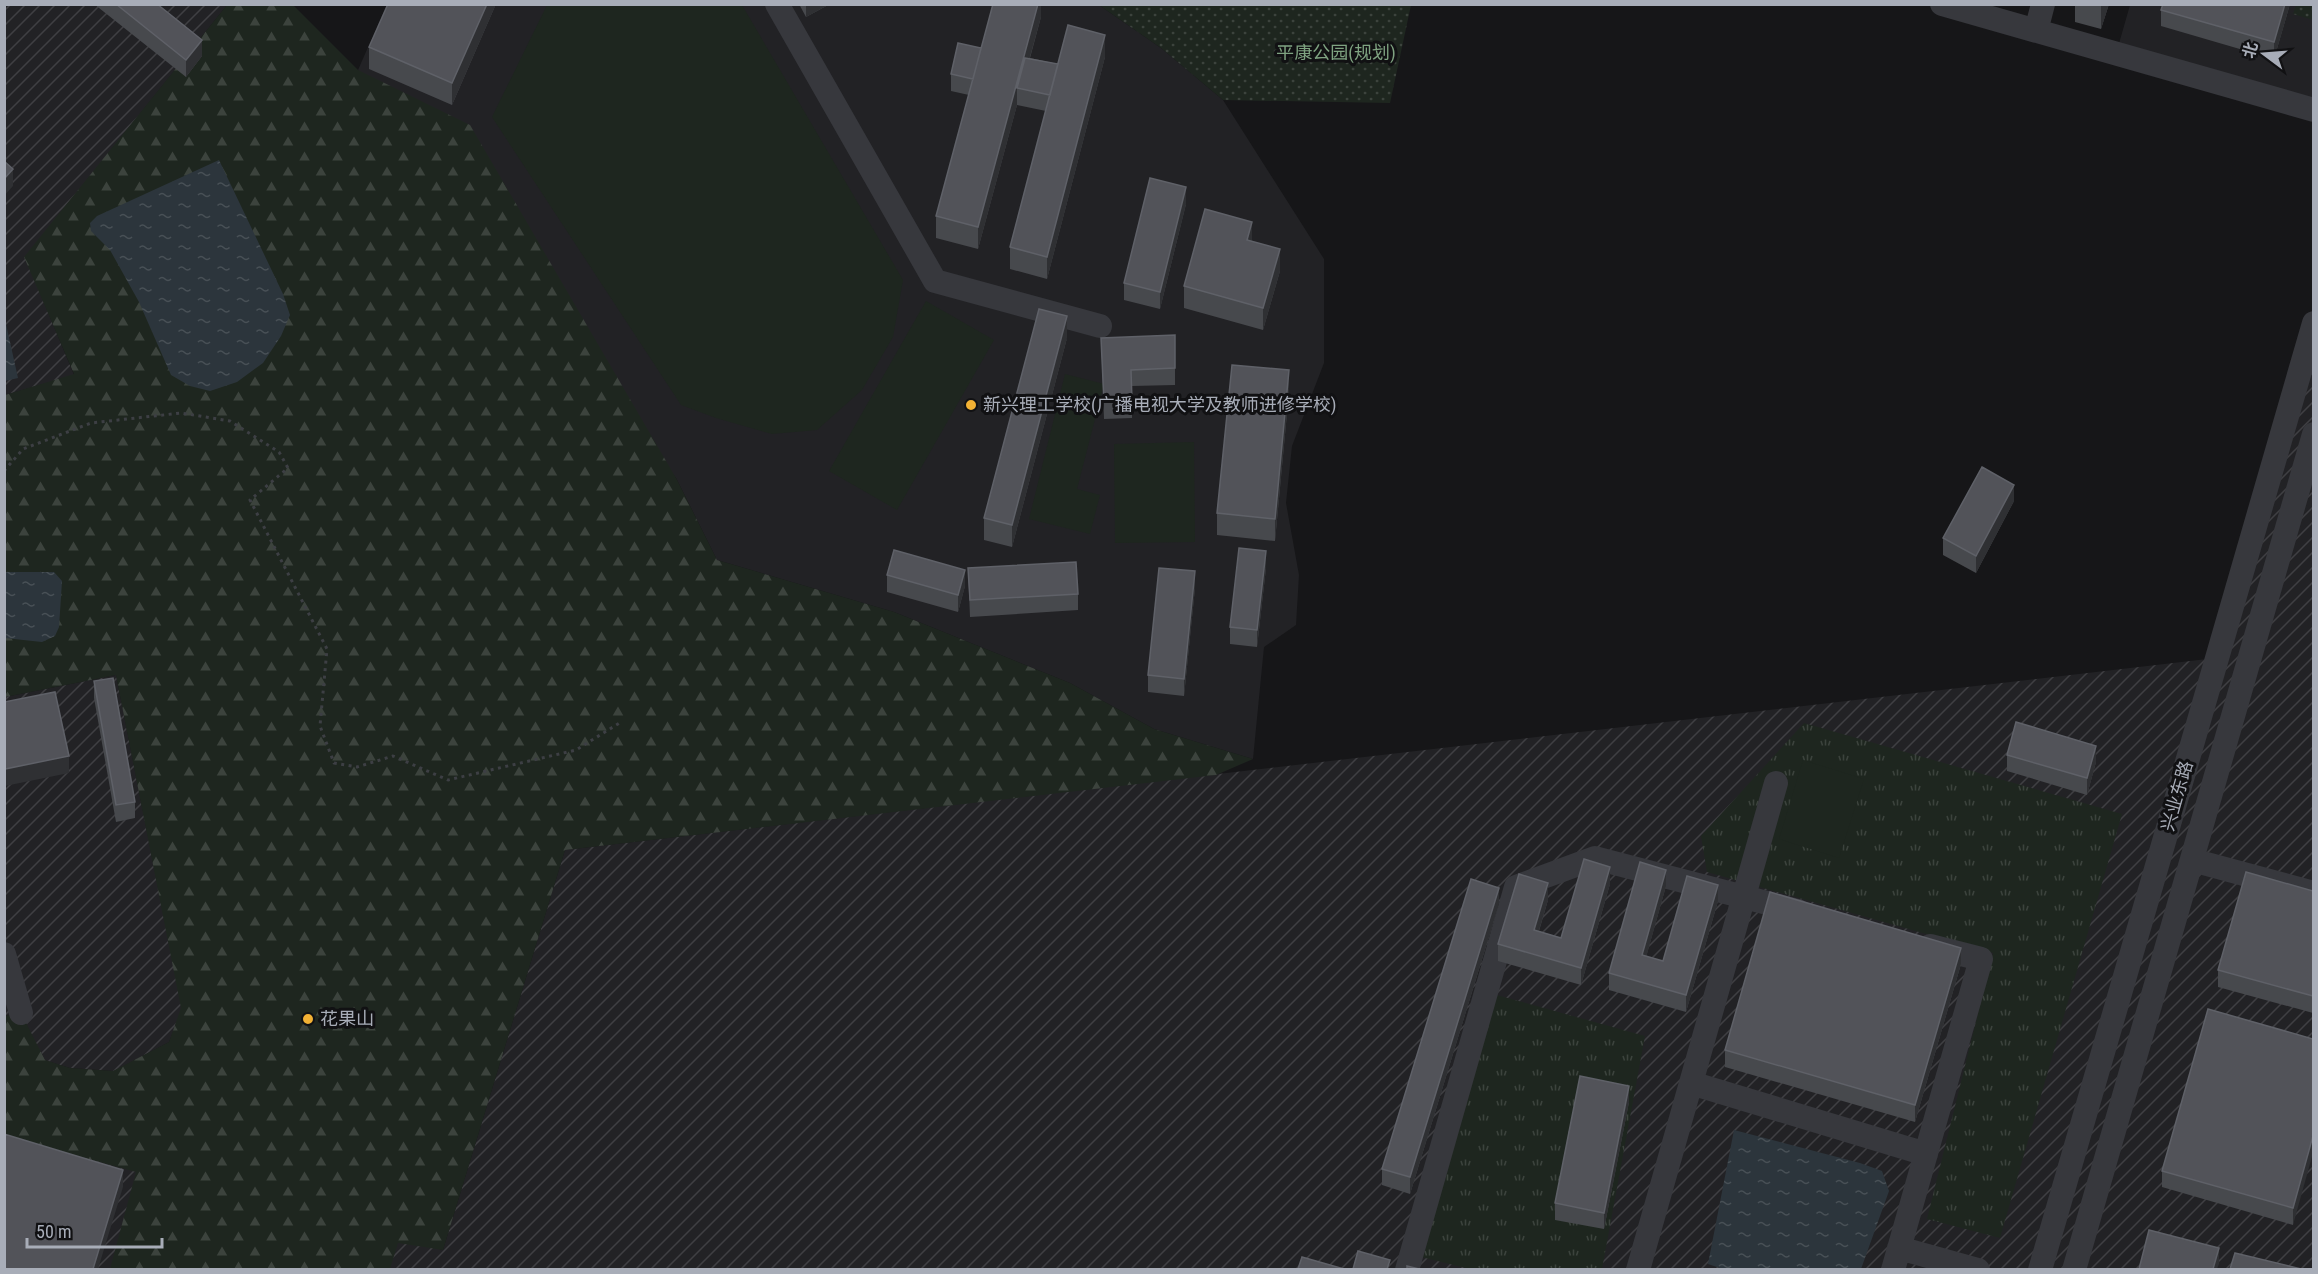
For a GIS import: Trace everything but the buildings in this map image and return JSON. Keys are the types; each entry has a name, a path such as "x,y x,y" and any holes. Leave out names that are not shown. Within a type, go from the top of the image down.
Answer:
{"street":[{"path":"777,4 935,280 1100,326"},
{"path":"1942,4 1978,9 2036,31 2313,110"},
{"path":"2036,31 2043,4"},
{"name":"兴业东路","path":"2040,1269 2313,323"},
{"name":"兴业东路","path":"2074,1269 2313,434"},
{"path":"1638,1269 1776,783"},
{"path":"1409,1269 1516,887 1595,858 1823,918"},
{"path":"2192,860 2313,893"},
{"path":"1914,941 1981,959 1896,1259 1978,1269"},
{"path":"4,954 21,1012"},
{"path":"1691,1083 1926,1154"}],"path":[{"path":"4,471 23,448 91,423 181,413 230,421 279,452 288,468 250,500 327,649 320,726 334,763 357,767 393,756 448,780 576,750 621,722"}],"shaded area":[{"name":"新兴理工学校(广播电视大学及教师进修学校)","path":"387,4 1099,5 1161,48 1223,100 1324,259 1324,363 1292,446 1286,503 1299,575 1296,625 1264,647 1253,759 1154,729 1070,683 894,612 717,560 676,478 358,70"},
{"path":"5,5 227,5 25,257 74,375 5,395"},
{"path":"2130,5 2313,5 2313,110 2116,54"},
{"path":"2313,323 2313,1269 5,1269 4,1136 443,1250 565,850 2216,658"},
{"path":"116,675 182,1009 169,1042 114,1071 70,1068 44,1060 21,1013 5,1016 5,697"}],"green space":[{"path":"227,5 293,5 358,70 470,125 676,478 717,560 894,612 1070,683 1154,729 1253,759 1216,775 565,850 443,1250 398,1243 390,1269 110,1269 136,1172 5,1136 5,1016 21,1013 45,1060 70,1068 113,1071 169,1042 181,1008 116,675 5,697 5,395 74,374 24,257"},
{"path":"547,5 742,5 903,280 893,337 862,390 817,430 772,434 681,405 492,117"},
{"name":"平康公园(规划)","path":"1099,5 1411,5 1390,103 1223,100 1161,48"},
{"path":"2296,5 2313,5 2313,20 2293,14"},
{"path":"926,301 994,340 897,510 829,471"},
{"path":"1065,374 1104,384 1077,489 1100,495 1090,534 1029,519"},
{"path":"1194,442 1195,542 1115,543 1114,444"},
{"path":"1804,723 2122,814 2000,1238 1927,1219 1993,953 1707,872 1701,836"},
{"path":"1803,760 1864,779 1839,858 1779,839"},
{"path":"1493,994 1645,1036 1602,1269 1470,1269 1421,1257"}],"water":[{"path":"219,160 283,294 290,315 281,336 263,363 237,382 210,391 190,386 171,375 139,302 110,250 91,231 90,223 97,216"},
{"path":"4,315 18,378 5,381 4,381"},
{"path":"5,572 54,572 62,581 59,627 55,636 42,642 5,638"},
{"path":"1734,1130 1860,1163 1882,1171 1889,1191 1861,1269 1726,1270 1708,1264"}],"place":[{"name":"新兴理工学校(广播电视大学及教师进修学校)","path":"971,405"},
{"name":"花果山","path":"308,1019"}]}
